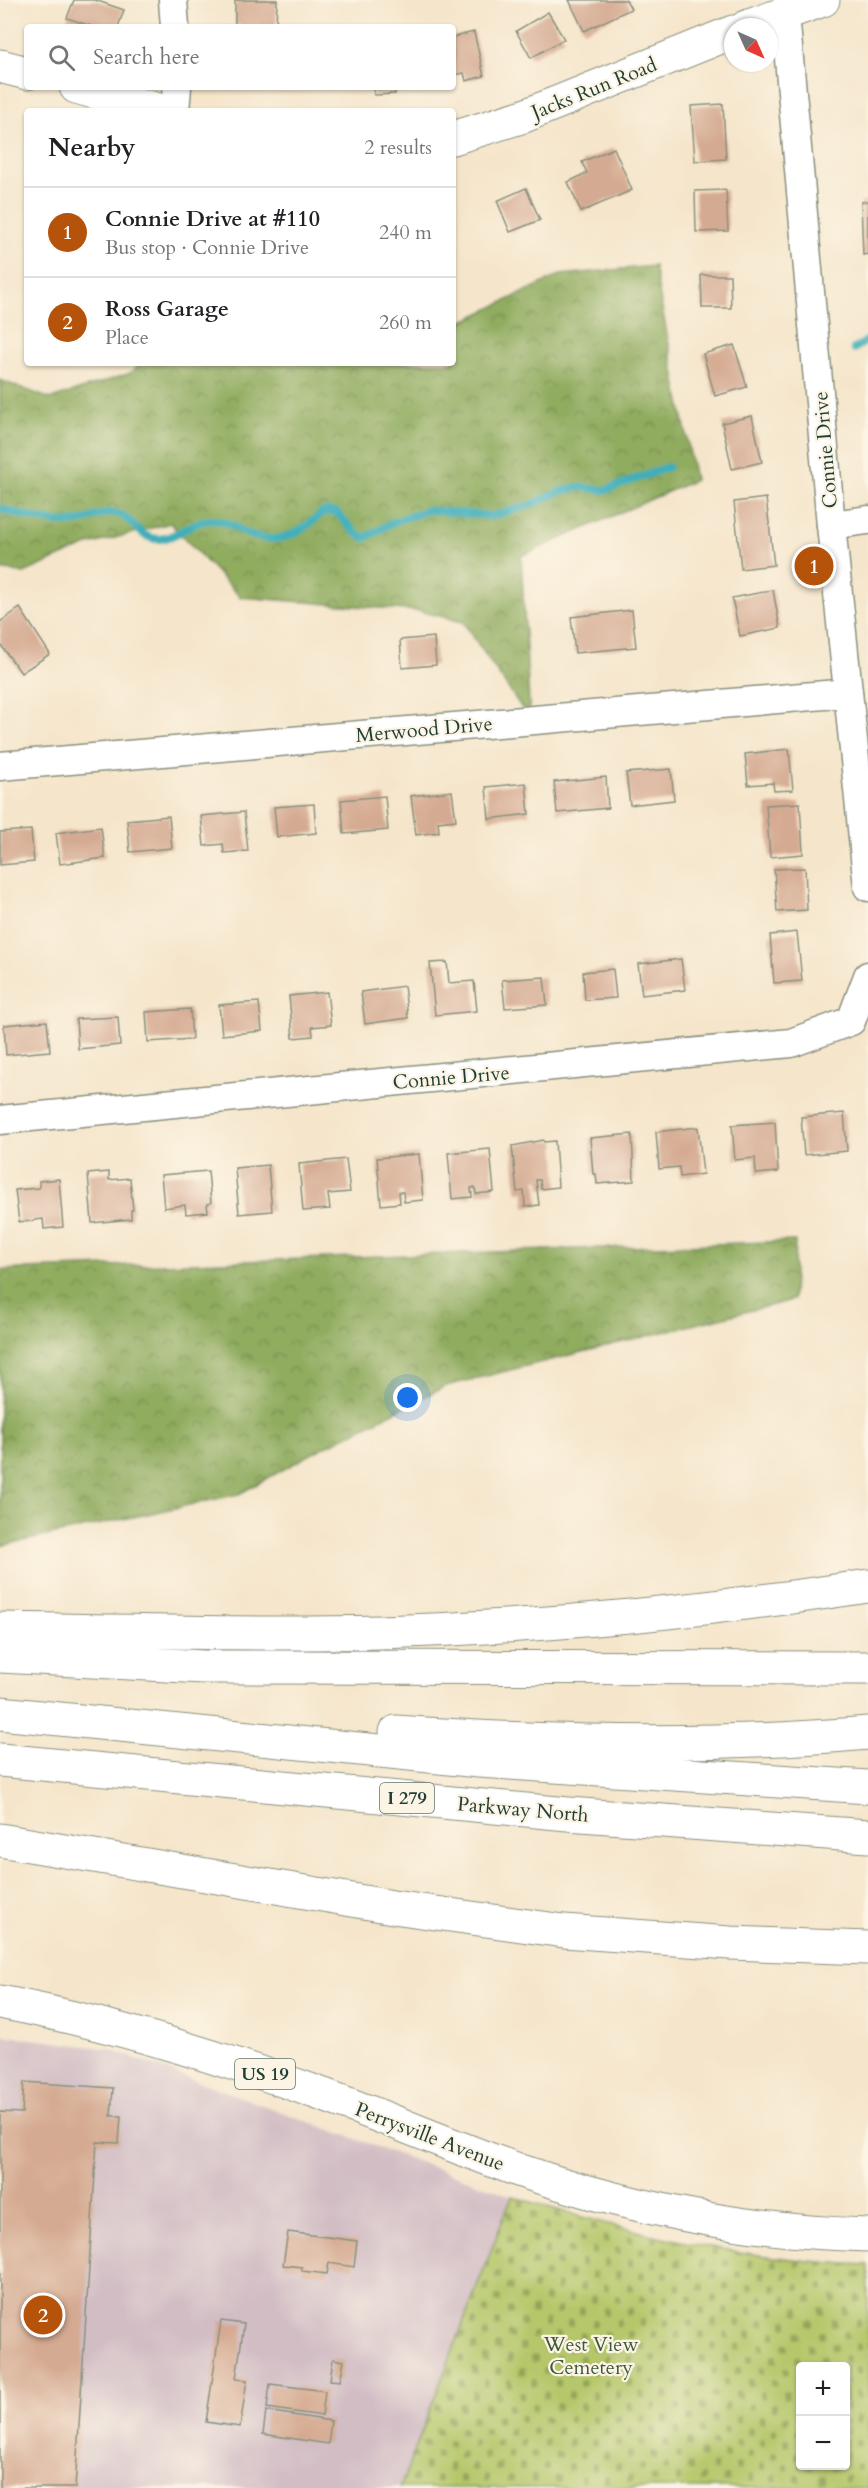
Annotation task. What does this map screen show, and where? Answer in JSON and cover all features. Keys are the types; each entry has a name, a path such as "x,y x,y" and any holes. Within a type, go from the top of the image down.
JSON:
{"main road":[{"path":"773,18 823,0"},
{"name":"Jacks Run Road","path":"456,137 524,116 724,36"},
{"path":"0,66 24,72"},
{"path":"87,90 151,108"},
{"path":"0,1629 261,1633 487,1627 707,1608 868,1586"},
{"path":"0,1656 204,1667 868,1668"},
{"path":"0,1699 417,1733 563,1740 741,1742 868,1733"},
{"path":"0,1713 479,1761 868,1787"},
{"name":"Parkway North","path":"0,1760 568,1814 868,1836"},
{"path":"724,1776 868,1776"},
{"path":"0,1840 393,1907 541,1929 649,1939 868,1948"},
{"name":"Perrysville Avenue","path":"0,2002 106,2025 244,2067 522,2171 655,2210 792,2230 868,2235"}],"street":[{"path":"173,0 175,24"},
{"name":"Connie Drive","path":"785,14 831,525 868,887"},
{"path":"175,108 177,90"},
{"path":"831,525 868,520"},
{"name":"Merwood Drive","path":"0,766 848,693"},
{"name":"Connie Drive","path":"0,1119 791,1043 851,1021 868,976"}],"shaded area":[{"path":"0,2035 109,2049 512,2196 400,2488 0,2488"}],"green space":[{"path":"654,266 695,480 521,556 530,720 463,622 419,611 240,597 170,523 85,546 24,573 0,569 0,380 51,399 128,374 139,366 456,366 456,325 560,275"},
{"path":"795,1241 793,1300 446,1386 322,1448 239,1494 0,1546 0,1270"},
{"name":"West View Cemetery","path":"512,2196 644,2233 732,2251 868,2265 868,2488 400,2488"}],"building":[{"path":"74,0 95,0 124,10 119,24 85,24 67,18"},
{"path":"235,0 277,0 276,24 235,24"},
{"path":"569,0 626,0 631,9 584,31"},
{"path":"548,12 564,39 531,58 516,31"},
{"path":"474,32 484,76 466,81 464,73 456,74 456,36"},
{"path":"374,90 395,90 395,94 374,95"},
{"path":"723,104 726,159 695,161 691,106"},
{"path":"614,148 632,190 581,212 568,182 587,173 582,162"},
{"path":"526,188 540,220 510,232 497,201"},
{"path":"726,190 728,231 696,232 695,191"},
{"path":"868,201 868,254 863,255 861,202"},
{"path":"701,275 730,275 731,308 702,308"},
{"path":"734,345 747,387 715,396 703,354"},
{"path":"752,416 762,462 732,469 722,423"},
{"path":"766,498 774,565 741,569 734,502"},
{"path":"773,590 780,628 740,636 732,598"},
{"path":"20,608 50,654 21,673 0,644 0,622"},
{"path":"632,610 636,647 575,653 571,617"},
{"path":"434,637 436,665 402,668 400,640"},
{"path":"789,749 793,790 774,791 773,783 748,785 745,754"},
{"path":"671,769 674,800 630,805 626,773"},
{"path":"606,777 608,808 557,813 554,782"},
{"path":"526,783 529,814 489,819 486,787"},
{"path":"452,791 456,820 438,822 439,832 416,835 411,796"},
{"path":"385,796 388,830 344,834 341,800"},
{"path":"800,803 803,854 770,857 766,805"},
{"path":"314,804 316,833 277,837 274,807"},
{"path":"244,812 248,851 224,853 223,844 204,846 201,816"},
{"path":"169,816 172,848 130,852 127,820"},
{"path":"101,827 105,858 60,864 56,833"},
{"path":"31,830 34,862 0,865 0,832"},
{"path":"805,868 807,910 777,912 774,869"},
{"path":"797,932 802,981 774,983 770,935"},
{"path":"681,959 685,990 642,995 638,964"},
{"path":"447,962 449,983 474,981 477,1011 435,1015 430,963"},
{"path":"613,969 616,998 585,1000 583,972"},
{"path":"544,977 547,1005 505,1008 502,980"},
{"path":"404,986 408,1018 365,1024 361,992"},
{"path":"327,992 331,1025 312,1027 313,1036 293,1038 289,996"},
{"path":"259,1002 262,1031 222,1035 219,1005"},
{"path":"190,1009 192,1039 148,1042 146,1012"},
{"path":"118,1017 120,1045 78,1049 76,1019"},
{"path":"47,1021 50,1051 6,1055 4,1025"},
{"path":"844,1113 847,1151 804,1155 801,1117"},
{"path":"775,1122 778,1172 756,1174 755,1158 735,1160 732,1125"},
{"path":"698,1127 703,1174 680,1177 679,1167 659,1169 656,1132"},
{"path":"632,1134 634,1181 597,1184 596,1174 593,1174 590,1138"},
{"path":"543,1140 544,1142 555,1141 558,1187 541,1189 540,1180 536,1180 539,1205 525,1207 524,1191 517,1192 512,1146"},
{"path":"490,1149 494,1192 476,1194 475,1187 471,1188 472,1197 452,1199 448,1153"},
{"path":"419,1154 423,1200 404,1202 403,1192 399,1192 400,1203 381,1205 377,1158"},
{"path":"346,1159 350,1192 328,1194 330,1209 303,1211 299,1164"},
{"path":"268,1165 272,1211 239,1214 235,1168"},
{"path":"208,1171 211,1203 207,1204 208,1212 186,1214 185,1205 164,1208 161,1175"},
{"path":"109,1172 109,1180 130,1178 133,1210 131,1210 131,1219 92,1223 88,1174"},
{"path":"59,1179 63,1227 44,1229 43,1219 19,1222 15,1190 39,1188 39,1181"},
{"path":"24,2082 113,2088 111,2116 121,2116 119,2143 97,2142 75,2488 0,2488 0,2112 22,2113"},
{"path":"288,2232 357,2241 354,2267 329,2263 327,2274 302,2271 302,2267 283,2265"},
{"path":"221,2321 244,2324 236,2379 247,2380 240,2427 206,2422"},
{"path":"333,2359 344,2361 340,2381 330,2380"},
{"path":"270,2384 325,2391 322,2416 267,2408"},
{"path":"266,2411 331,2421 328,2444 263,2434"}],"waterway":[{"path":"854,349 868,340"},
{"path":"0,509 38,519 67,523 104,514 119,514 145,535 159,539 211,520 228,523 253,536 274,539 300,530 323,512 336,512 356,533 365,538 393,522 428,510 492,516 531,505 561,491 578,487 606,490 668,467"}],"place":[{"name":"Connie Drive at #110","path":"814,566"},
{"name":"Ross Garage","path":"43,2315"}]}
